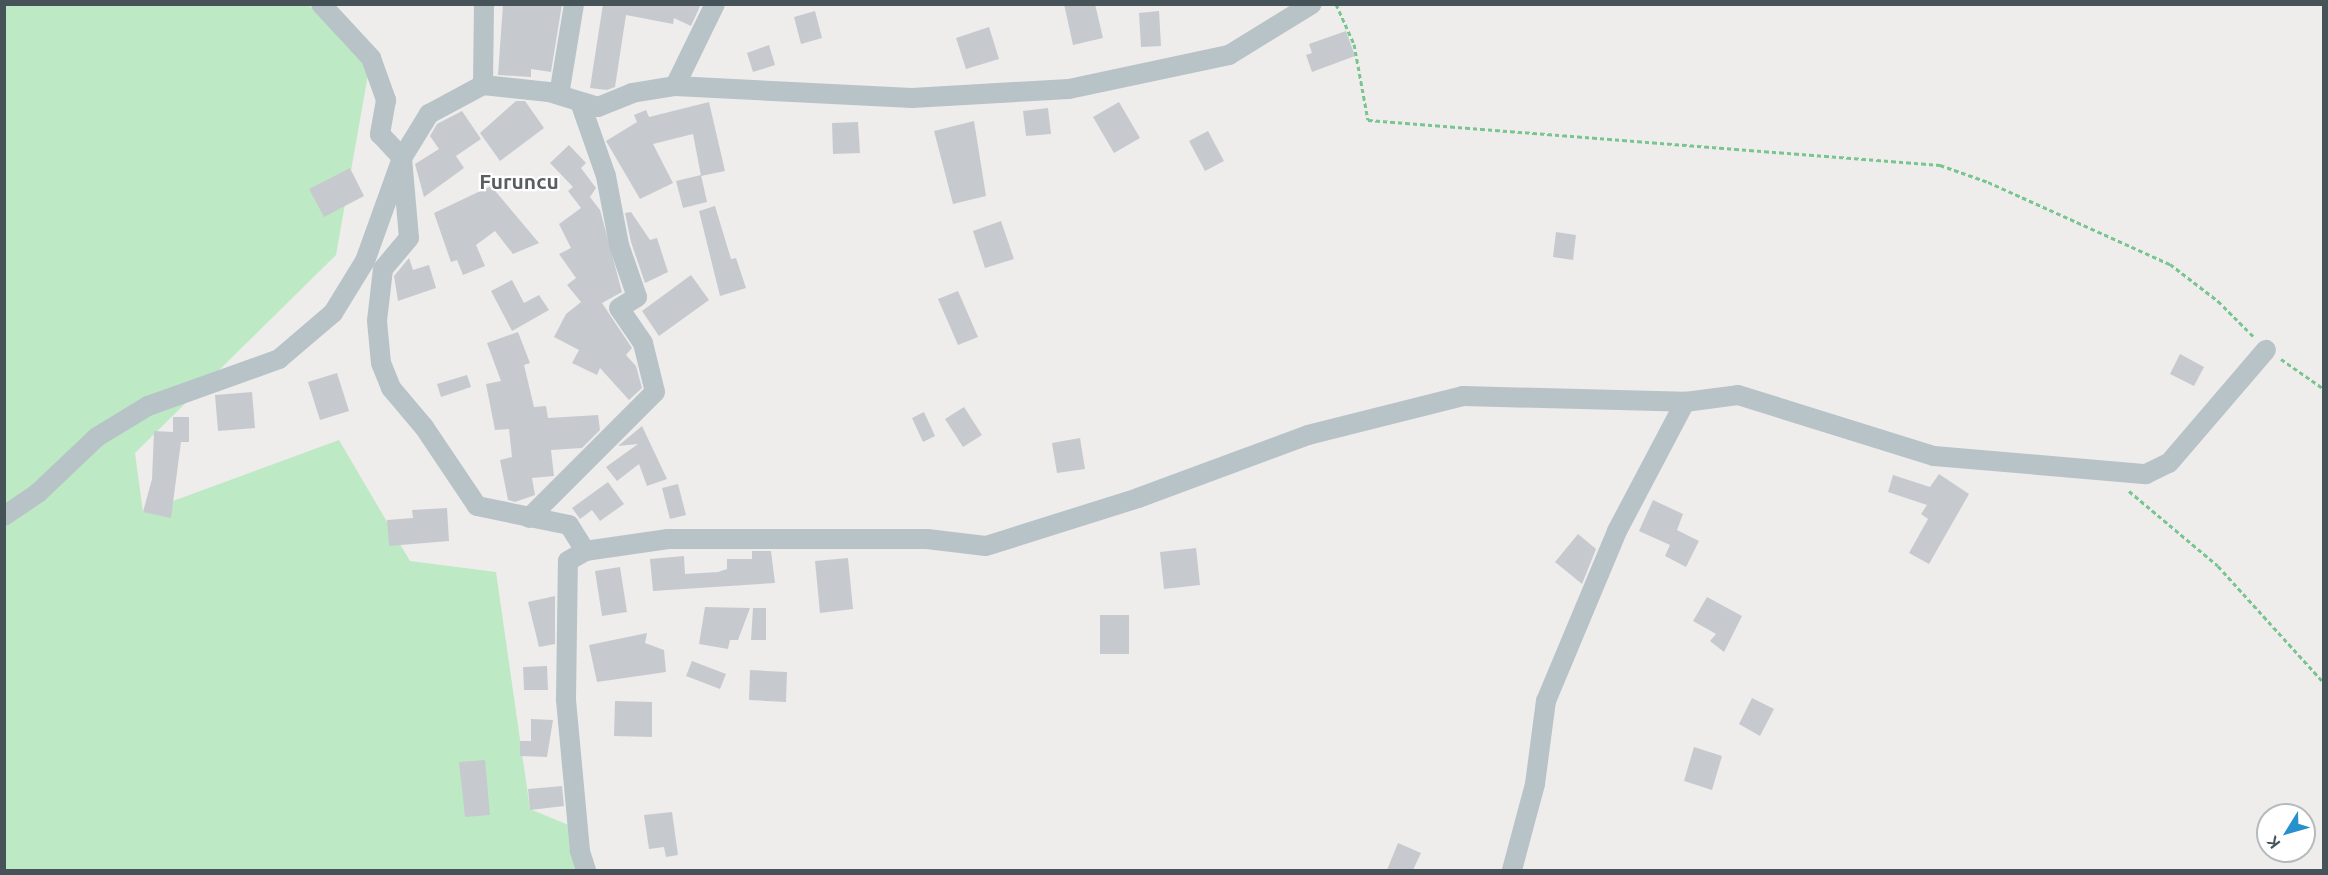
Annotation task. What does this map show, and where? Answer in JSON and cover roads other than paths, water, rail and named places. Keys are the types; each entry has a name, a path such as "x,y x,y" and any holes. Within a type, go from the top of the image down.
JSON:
{"street":[{"path":"321,4 371,58 386,100 380,134 402,158 409,238 383,269 377,321 381,363 391,388 424,427 477,506 569,525 585,551"},
{"path":"483,85 484,4"},
{"path":"559,95 574,4"},
{"path":"675,86 715,4"},
{"path":"4,516 38,493 97,437 148,406 279,359 333,313 365,261 402,158 429,114 483,85 559,95 598,107 632,93 675,86 912,98 1069,88 1228,55 1312,4"},
{"path":"529,518 655,392 643,343 619,308 637,297 619,245 606,176 580,102"},
{"path":"586,870 580,851 566,699 568,561 585,551 668,539 927,538 986,546 1138,498 1308,435 1463,396 1685,402 1738,395 1934,456 2146,474 2169,463 2266,350"},
{"path":"1512,870 1535,784 1546,701 1617,531 1685,402"}],"district":[{"name":"Furuncu","path":"519,181"}]}
